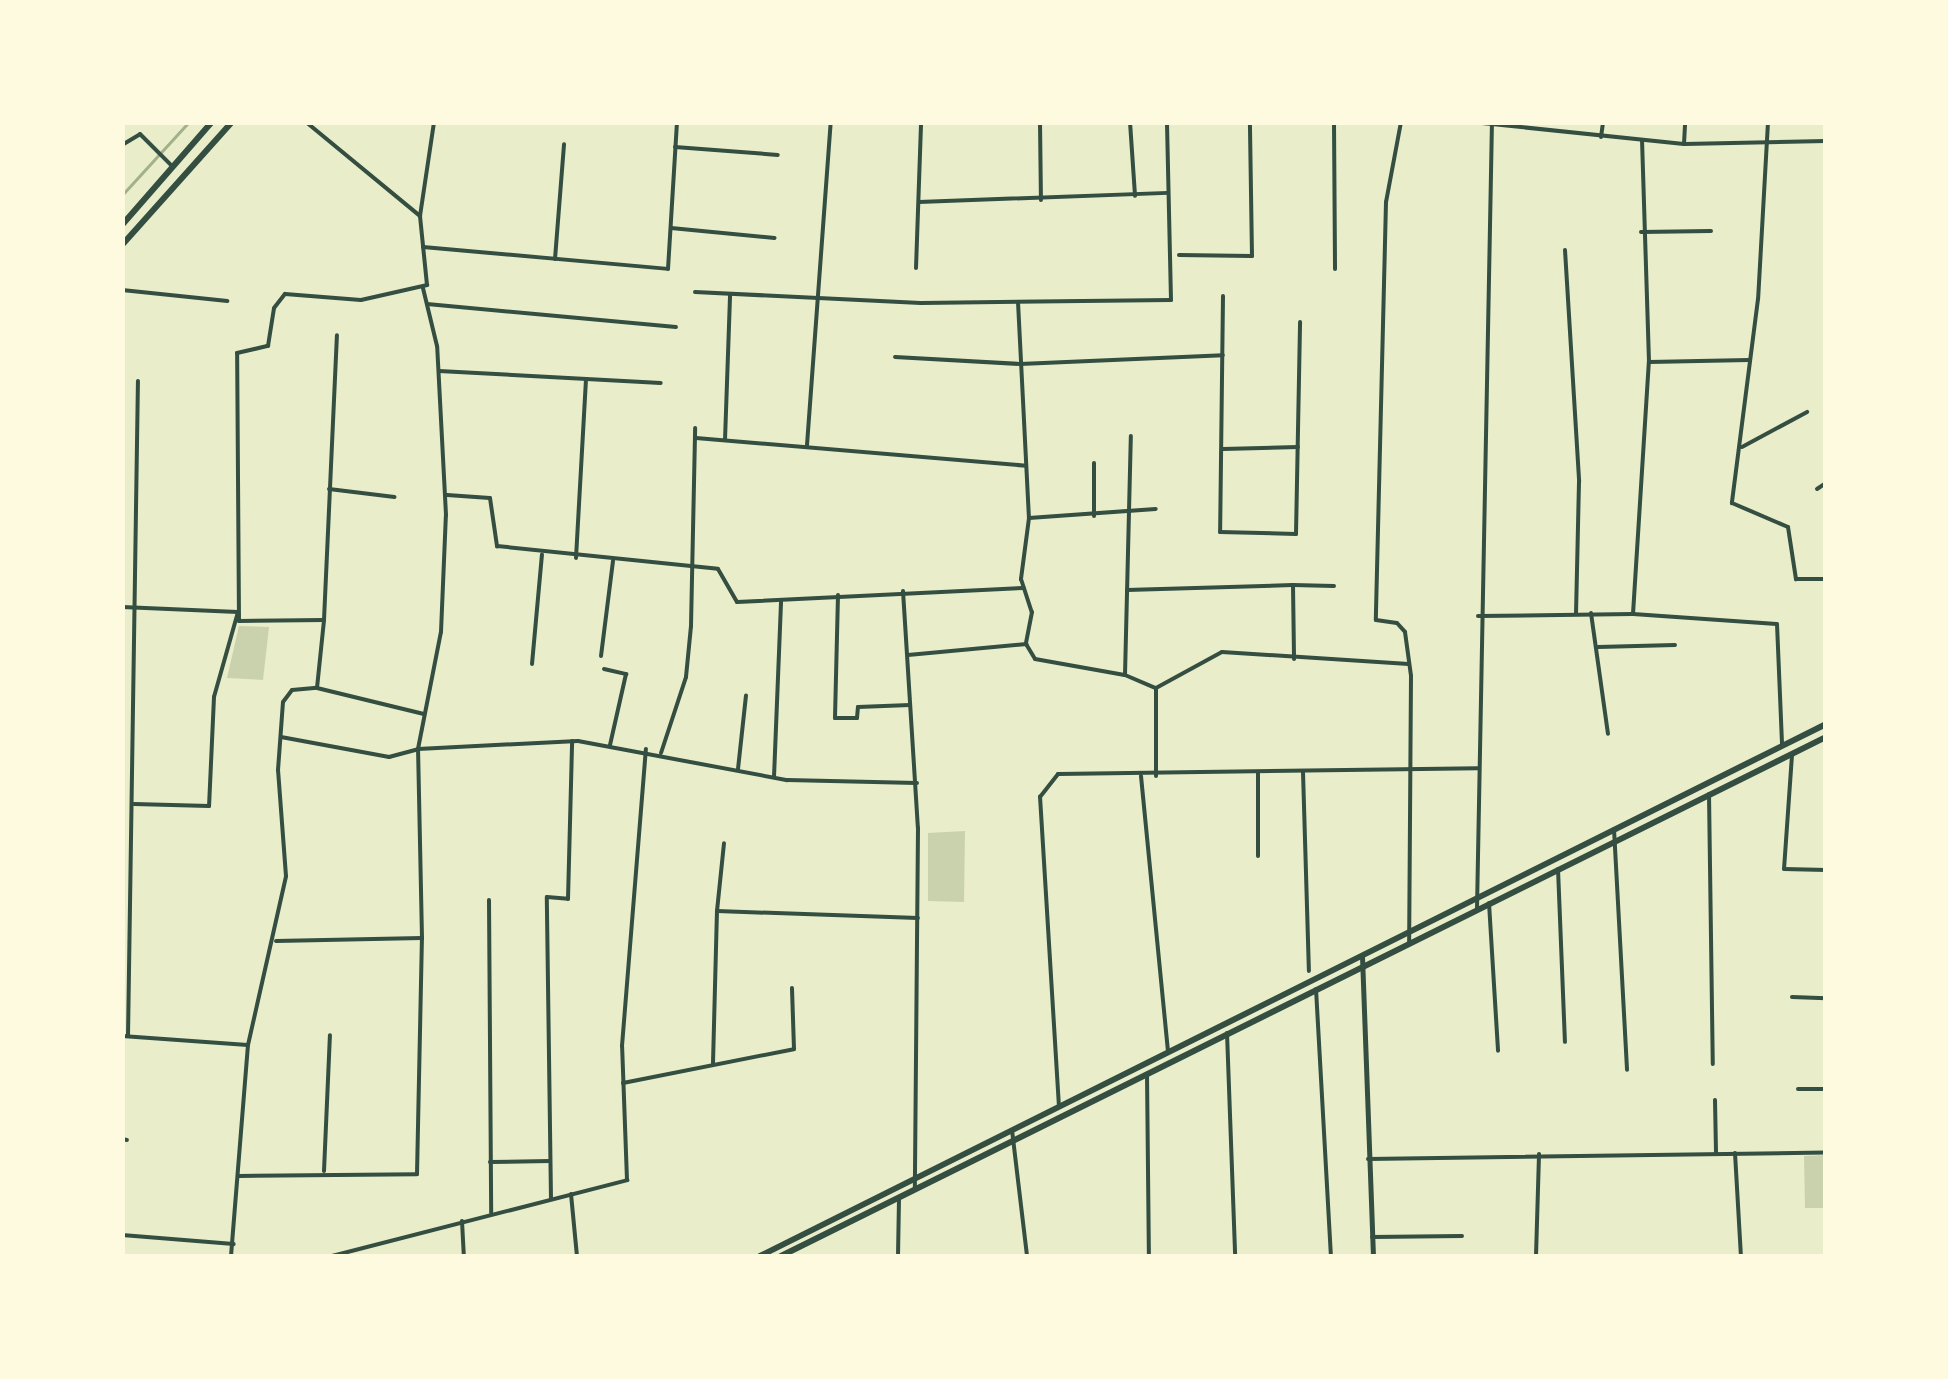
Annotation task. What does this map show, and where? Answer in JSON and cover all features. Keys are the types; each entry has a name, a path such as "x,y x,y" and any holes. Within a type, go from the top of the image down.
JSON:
{"main road":[{"path":"122,225 212,122"},
{"path":"122,245 232,122"},
{"path":"760,1256 1147,1074 1316,989 1476,900 1826,724"},
{"path":"1409,937 1476,909 1826,737"},
{"path":"1704,784 1708,794"},
{"path":"781,1256 915,1190 1059,1107 1361,964"}],"street":[{"path":"306,122 420,216"},
{"path":"238,1176 324,1170 417,1174 422,938 418,749 441,632 445,495 438,371 423,288 420,216 434,122"},
{"path":"423,247 668,269 676,122"},
{"path":"807,445 823,298 830,122"},
{"path":"916,268 921,122"},
{"path":"1040,122 1041,200"},
{"path":"1130,122 1135,196"},
{"path":"696,292 1018,302 1170,300 1167,122"},
{"path":"1179,255 1252,256 1250,122"},
{"path":"1334,122 1335,269"},
{"path":"1402,122 1386,202 1376,620 1397,622 1405,632 1409,664 1413,772 1409,937"},
{"path":"1472,122 1684,144 1826,141"},
{"path":"1601,137 1603,122"},
{"path":"1684,144 1685,122"},
{"path":"1768,122 1742,448 1732,503 1788,527 1796,579 1826,579"},
{"path":"1476,909 1478,616 1492,124"},
{"path":"122,145 140,134 172,166"},
{"path":"1633,614 1649,362 1641,232 1642,140"},
{"path":"555,258 564,144"},
{"path":"675,147 778,155"},
{"path":"918,202 1168,193"},
{"path":"670,228 776,238"},
{"path":"1641,232 1711,231"},
{"path":"1565,250 1579,482 1576,612"},
{"path":"324,620 239,621 236,354 268,346 274,308 286,294 361,300 423,288"},
{"path":"122,290 226,300"},
{"path":"725,440 730,294"},
{"path":"1224,296 1220,532 1296,534 1300,322"},
{"path":"1018,302 1029,518 1024,588 1032,612 1026,644 1035,660 1125,675 1156,688"},
{"path":"427,304 676,326"},
{"path":"317,688 324,620 336,335"},
{"path":"895,356 1020,364 1223,355"},
{"path":"1649,362 1750,360"},
{"path":"438,371 661,383"},
{"path":"576,558 586,380"},
{"path":"138,381 138,608 126,1036 248,1045"},
{"path":"1742,448 1807,412"},
{"path":"661,753 686,677 695,428"},
{"path":"1125,675 1131,436"},
{"path":"696,438 1026,466"},
{"path":"1221,450 1298,447"},
{"path":"1094,463 1094,516"},
{"path":"1817,489 1826,483"},
{"path":"328,489 395,496"},
{"path":"445,495 490,498 497,546 576,558 718,569 736,602 838,594 1024,588"},
{"path":"1029,518 1129,516 1156,510"},
{"path":"532,664 542,553"},
{"path":"601,656 613,561"},
{"path":"1293,585 1294,659"},
{"path":"1127,590 1334,586"},
{"path":"903,591 917,783 915,1190"},
{"path":"838,594 834,718 857,718 858,707 911,705"},
{"path":"774,777 781,600"},
{"path":"122,607 238,612"},
{"path":"134,804 209,806 214,697 238,612"},
{"path":"1478,616 1576,612 1777,624 1782,746"},
{"path":"1591,613 1608,734"},
{"path":"908,655 1026,644"},
{"path":"1598,648 1676,645"},
{"path":"1156,688 1222,652 1409,664"},
{"path":"604,669 626,674 610,745"},
{"path":"231,1256 248,1045 276,941 288,842 280,737 283,702 292,690 317,688 425,714"},
{"path":"1156,688 1156,776"},
{"path":"738,769 746,695"},
{"path":"280,737 350,754 389,757 418,749 572,742 646,749 774,777 917,783"},
{"path":"551,1199 547,898 568,899 572,742"},
{"path":"332,1256 624,1182 630,1173 624,1083 628,920 646,749"},
{"path":"1792,755 1784,868 1826,870"},
{"path":"1059,1107 1040,797 1058,774 1156,776 1478,768"},
{"path":"1258,772 1258,856"},
{"path":"1303,772 1309,971"},
{"path":"1141,776 1168,1053"},
{"path":"1708,794 1713,1064"},
{"path":"1614,829 1628,1070"},
{"path":"713,1063 717,911 724,843"},
{"path":"1558,869 1565,1042"},
{"path":"490,900 491,1213"},
{"path":"1489,902 1498,1051"},
{"path":"717,911 918,918"},
{"path":"276,941 422,938"},
{"path":"1361,964 1373,1256"},
{"path":"624,1083 794,1049 792,988"},
{"path":"1316,989 1331,1256"},
{"path":"1792,997 1826,998"},
{"path":"1227,1034 1235,1256"},
{"path":"324,1170 330,1035"},
{"path":"1147,1074 1149,1256"},
{"path":"1798,1089 1826,1089"},
{"path":"1715,1100 1716,1152"},
{"path":"1014,1135 1027,1256"},
{"path":"1735,1153 1741,1256"},
{"path":"1368,1159 1826,1153"},
{"path":"1536,1256 1539,1154"},
{"path":"490,1162 550,1160"},
{"path":"571,1194 578,1256"},
{"path":"898,1256 899,1198"},
{"path":"462,1220 464,1256"},
{"path":"122,1235 234,1244"},
{"path":"1372,1237 1462,1236"}],"green space":[{"path":"239,626 269,627 263,680 227,678"},
{"path":"965,831 964,902 928,901 928,833"},
{"path":"1823,1155 1824,1208 1805,1208 1804,1156"}],"waterway":[{"path":"122,195 189,122"}]}
